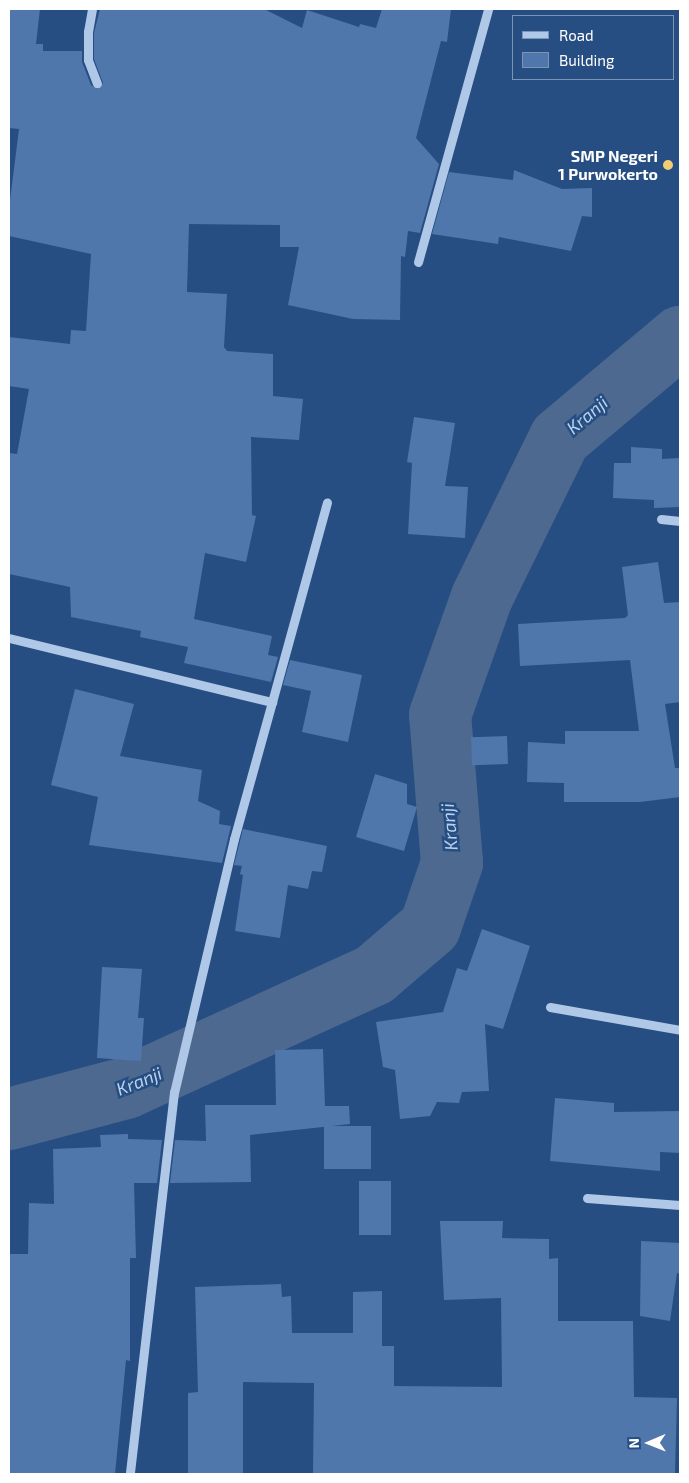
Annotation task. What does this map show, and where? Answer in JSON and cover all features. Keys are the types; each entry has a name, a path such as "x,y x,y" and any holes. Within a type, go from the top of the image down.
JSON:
{"street":[{"path":"92,9 88,32 88,60 97,83"},
{"path":"418,262 488,9"},
{"path":"130,1474 174,1092 190,1017 234,839 327,502"},
{"path":"661,518 680,521"},
{"path":"9,638 272,702"},
{"path":"550,1007 680,1030"},
{"path":"587,1198 680,1205"}],"building":[{"path":"9,9 40,9 36,44 43,44 43,51 82,51 82,62 91,85 97,89 103,83 94,59 94,33 100,9 264,9 302,28 307,10 359,27 360,24 376,28 382,9 451,9 447,42 441,41 416,138 439,164 420,233 408,231 405,257 401,256 400,320 353,319 288,305 299,247 280,247 280,225 189,224 187,292 227,294 224,347 227,351 273,354 273,396 303,399 299,440 251,437 252,515 256,516 246,562 205,553 194,619 272,636 268,655 278,657 271,682 184,663 188,647 140,637 141,631 71,617 70,587 9,574 9,453 17,454 29,389 9,386 9,337 70,344 71,330 86,331 91,254 9,236 9,208 19,129 9,128"},
{"path":"514,170 562,189 592,188 592,217 582,216 571,251 499,237 498,244 432,234 449,172 513,180"},
{"path":"414,417 455,423 445,486 468,487 465,538 408,534 412,463 407,462"},
{"path":"631,447 662,449 662,459 680,458 680,507 654,508 654,500 613,498 614,463 631,463"},
{"path":"658,562 664,603 680,602 680,702 665,704 675,768 680,768 680,797 640,802 564,802 564,783 527,782 528,742 565,744 565,731 639,731 630,660 520,666 518,624 625,618 628,615 622,567"},
{"path":"290,660 362,675 348,742 302,732 311,691 283,685"},
{"path":"75,689 134,704 120,756 202,770 198,801 220,811 219,824 231,826 222,863 89,845 98,797 51,785"},
{"path":"507,736 508,764 472,765 471,737"},
{"path":"375,774 407,784 407,804 417,807 404,851 356,837"},
{"path":"243,829 327,846 322,872 312,871 308,889 288,885 280,938 235,931 243,875 240,874 242,866 234,865"},
{"path":"482,929 530,946 503,1029 485,1024 489,1091 462,1092 459,1103 437,1102 430,1116 400,1119 395,1070 383,1067 376,1022 443,1012 457,968 467,971"},
{"path":"102,967 142,969 138,1018 144,1018 141,1061 97,1058"},
{"path":"323,1049 325,1106 349,1106 350,1124 250,1135 251,1182 170,1183 175,1140 206,1141 205,1105 276,1105 275,1050"},
{"path":"555,1098 614,1103 614,1112 680,1111 680,1153 660,1152 660,1171 550,1161"},
{"path":"324,1126 371,1126 371,1169 324,1169"},
{"path":"128,1134 128,1139 162,1140 157,1183 134,1183 136,1258 130,1258 130,1361 126,1360 115,1474 9,1474 9,1254 28,1254 29,1203 54,1204 53,1149 101,1147 100,1135"},
{"path":"359,1181 391,1181 391,1235 359,1235"},
{"path":"440,1221 503,1221 502,1238 549,1239 549,1259 558,1258 558,1321 633,1321 634,1397 677,1398 675,1474 313,1474 314,1383 243,1382 243,1474 188,1474 188,1393 198,1392 195,1287 281,1284 282,1297 291,1296 292,1333 353,1333 353,1292 382,1291 382,1346 394,1346 394,1386 502,1387 501,1298 444,1300"},
{"path":"641,1241 680,1243 680,1274 677,1273 670,1321 640,1316"}],"waterway":[{"name":"Kranji","path":"9,1119 126,1088 374,975 430,927 452,863 440,715 482,597 560,438 680,337"}],"place":[{"name":"SMP Negeri 1 Purwokerto","path":"668,165"}]}
